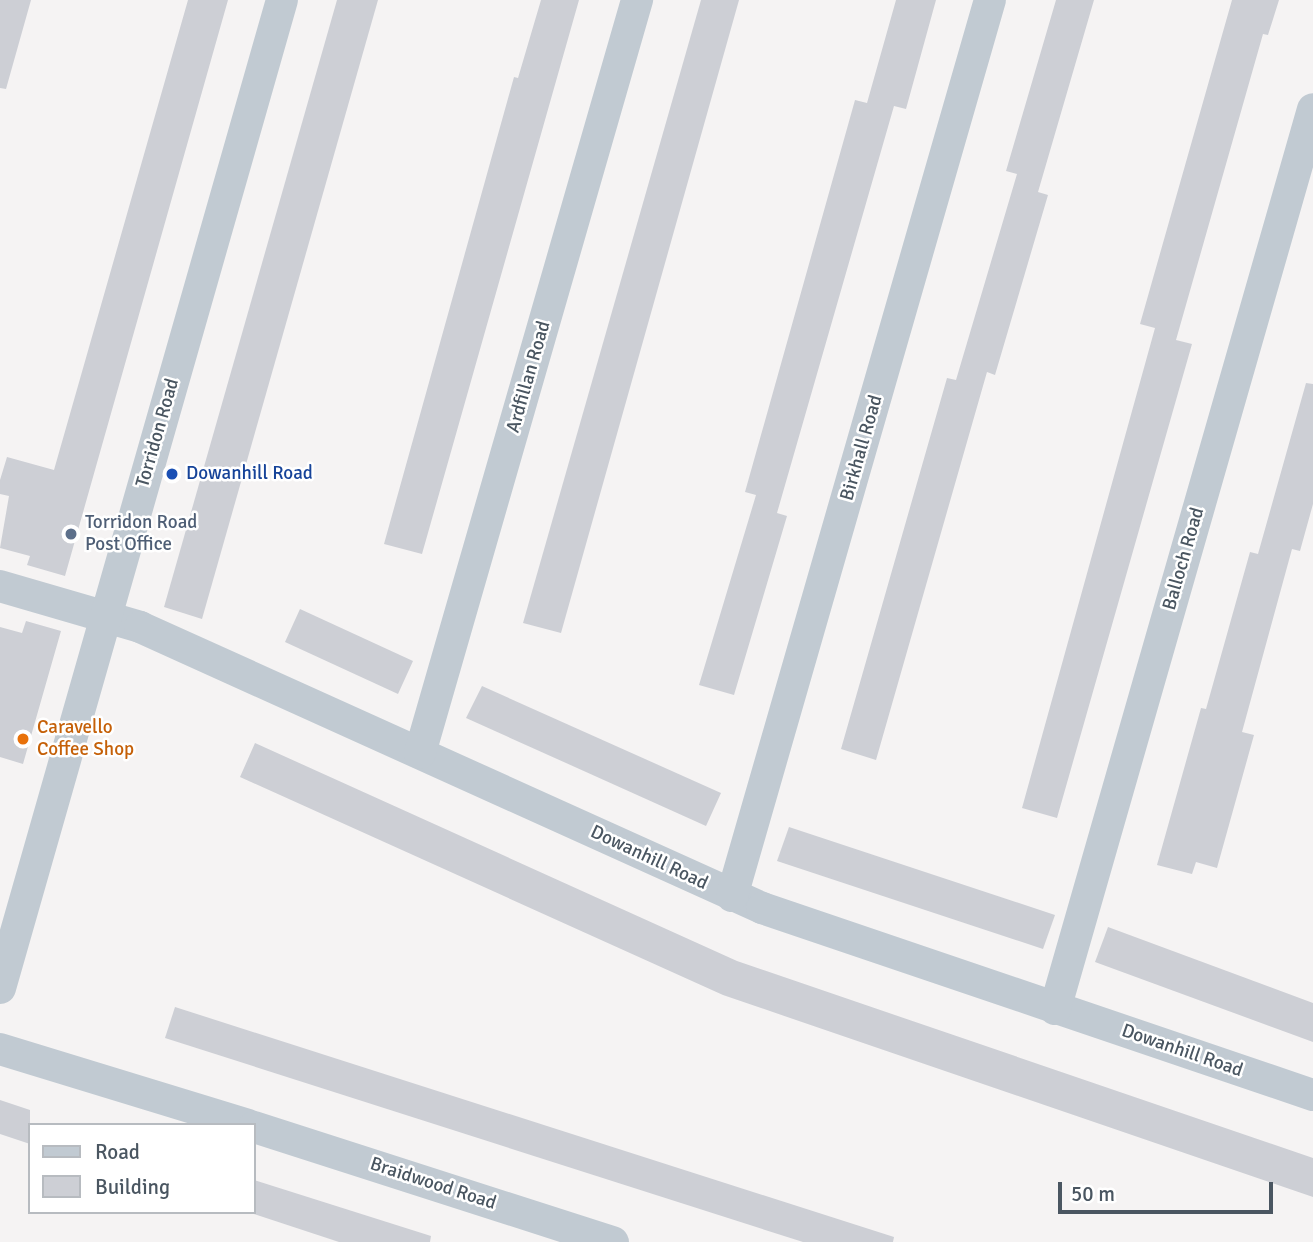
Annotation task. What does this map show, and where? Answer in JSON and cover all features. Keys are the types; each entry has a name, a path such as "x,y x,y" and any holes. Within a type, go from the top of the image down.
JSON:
{"street":[{"name":"Torridon Road","path":"0,988 282,0"},
{"name":"Ardfillan Road","path":"420,753 637,0"},
{"name":"Birkhall Road","path":"732,895 990,0"},
{"name":"Balloch Road","path":"1055,1009 1313,109"},
{"name":"Dowanhill Road","path":"0,586 106,616 420,753 732,895 1055,1009 1313,1095"},
{"path":"0,1049 241,1123"},
{"name":"Braidwood Road","path":"256,1128 612,1242"}],"building":[{"path":"0,0 31,0 6,89 0,88"},
{"path":"188,0 228,0 65,576 27,565 30,556 0,548 9,496 0,494 0,480 7,457 54,470"},
{"path":"337,0 378,0 202,619 164,607"},
{"path":"541,0 579,0 422,554 384,544 514,77 518,78"},
{"path":"701,0 739,0 561,633 523,623"},
{"path":"896,0 936,0 906,109 894,106 777,513 787,516 734,695 699,685 756,495 745,492 855,100 867,103"},
{"path":"1056,0 1094,0 1038,192 1048,195 995,375 987,372 876,760 841,749 947,378 956,380 1017,174 1006,171"},
{"path":"1232,0 1279,0 1268,35 1263,34 1176,340 1192,344 1057,818 1022,808 1155,328 1140,324"},
{"path":"1306,383 1313,384 1313,504 1300,551 1292,549 1242,732 1254,735 1217,868 1196,862 1192,874 1157,865 1201,708 1206,709 1250,552 1258,554"},
{"path":"300,609 413,661 398,694 285,642"},
{"path":"26,621 61,631 23,764 0,757 0,627 22,633"},
{"path":"482,686 721,793 706,826 466,718"},
{"path":"255,743 737,961 1313,1158 1313,1197 723,995 240,777"},
{"path":"789,827 1055,915 1043,949 777,861"},
{"path":"1108,927 1313,1003 1313,1042 1095,962"},
{"path":"175,1007 894,1237 893,1242 803,1242 165,1038"},
{"path":"0,1100 30,1110 28,1143 0,1134"},
{"path":"256,1181 431,1236 430,1242 339,1242 254,1214"}],"place":[{"name":"Dowanhill Road","path":"172,474"},
{"name":"Torridon Road Post Office","path":"71,534"},
{"name":"Caravello Coffee Shop","path":"23,739"}]}
